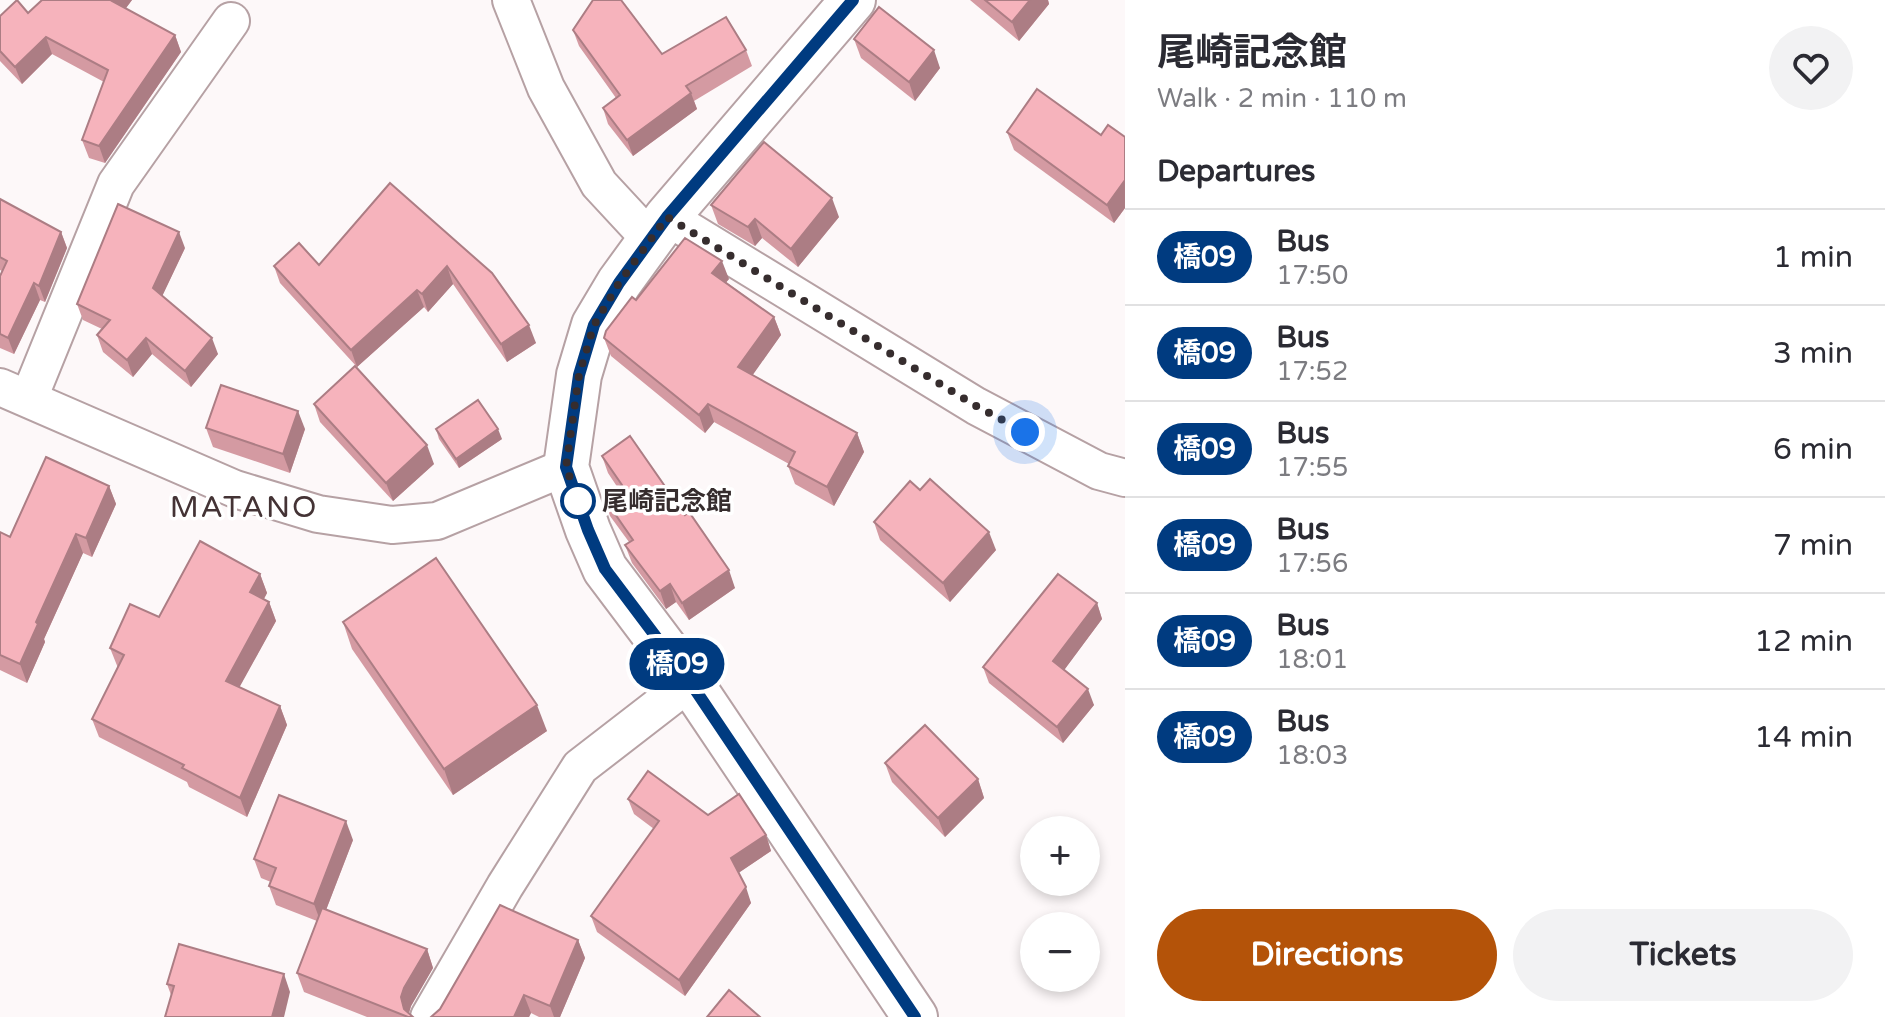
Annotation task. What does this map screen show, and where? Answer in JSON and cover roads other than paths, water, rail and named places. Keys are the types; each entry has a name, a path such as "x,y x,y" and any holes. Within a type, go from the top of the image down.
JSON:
{"street":[{"path":"511,0 546,88 599,184 659,228 976,406 1099,471 1125,478"},
{"path":"853,0 659,228 594,325 579,375 566,467 605,569 690,682 915,1017"},
{"path":"231,21 116,184 14,392 235,489 318,514 392,525 437,521 566,467"},
{"path":"429,1017 505,886 580,767 690,682"}],"place":[{"name":"尾崎記念館","path":"578,501"}],"district":[{"name":"MATANO","path":"244,507"}]}
